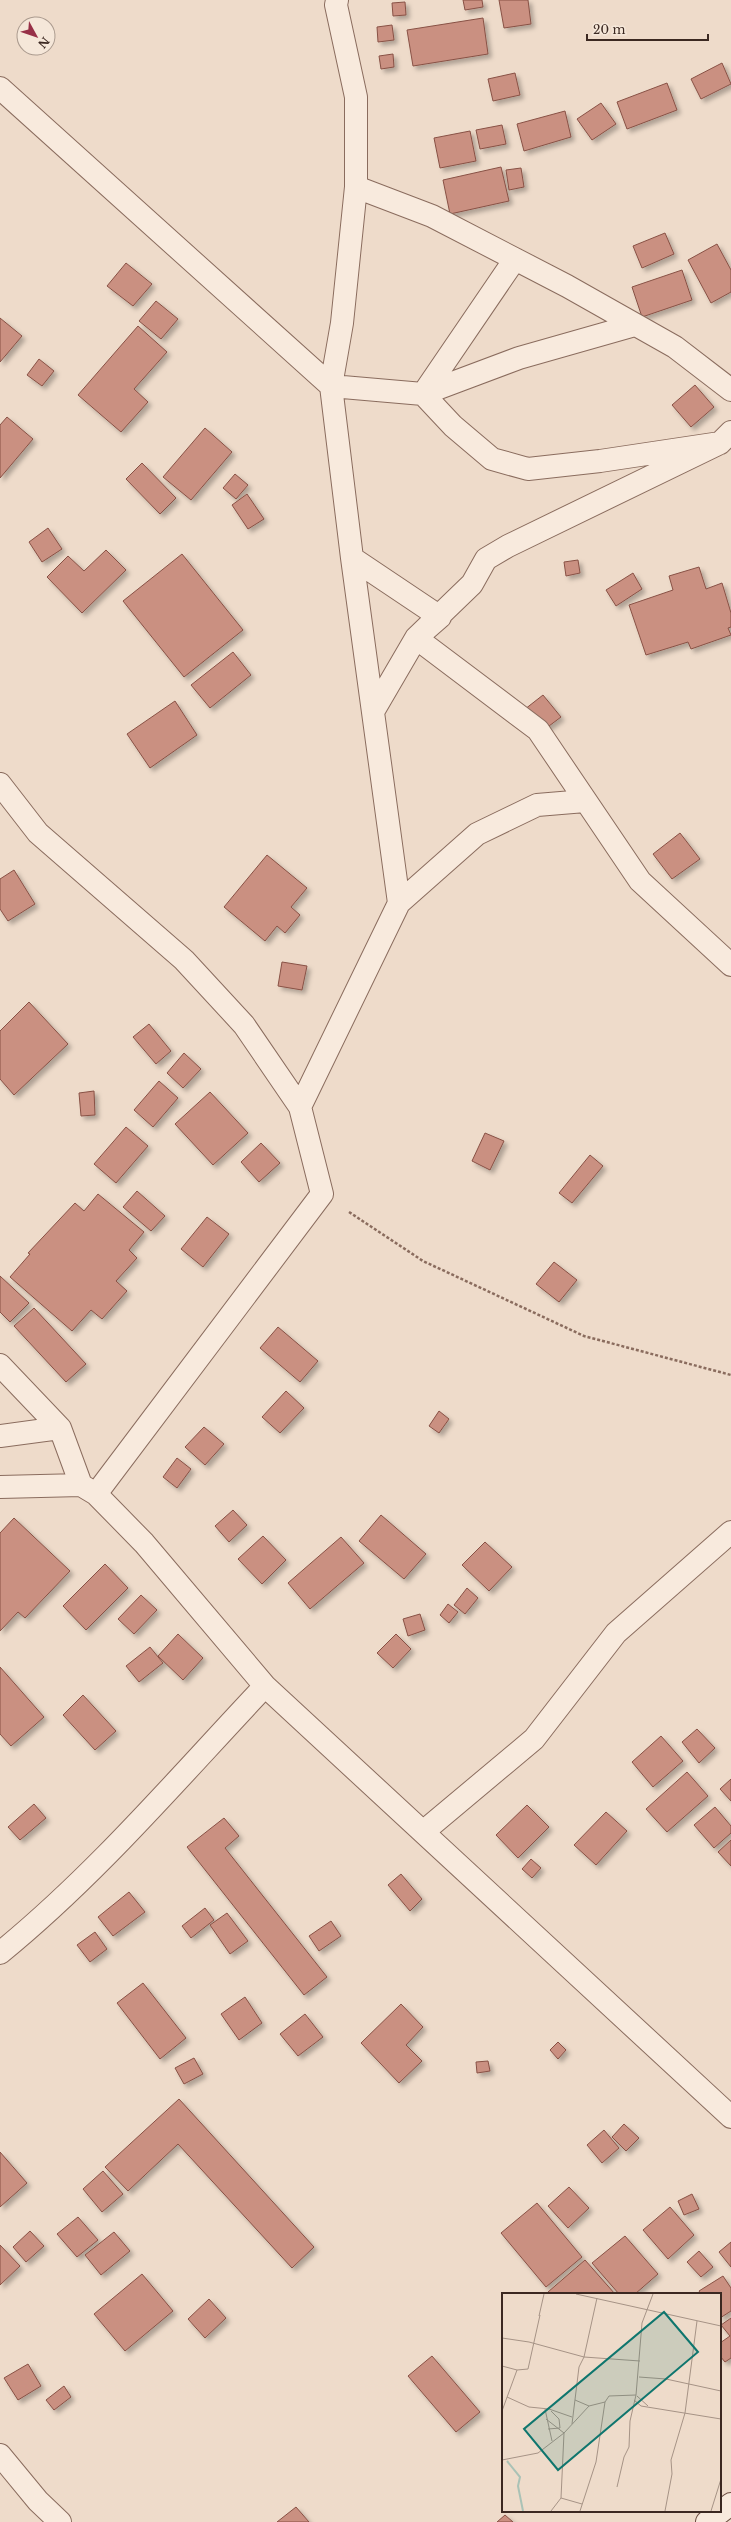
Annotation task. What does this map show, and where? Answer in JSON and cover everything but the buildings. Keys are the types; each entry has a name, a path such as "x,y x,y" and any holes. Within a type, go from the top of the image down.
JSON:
{"street":[{"path":"337,0 336,5 356,97 356,186 342,323 331,386 352,558 374,710 399,903"},
{"path":"0,88 331,386 423,394 519,358 635,325"},
{"path":"356,186 432,216 515,259 675,347 731,390"},
{"path":"423,394 515,259"},
{"path":"423,394 453,426 492,459 528,469 600,461 725,437"},
{"path":"374,710 416,638 472,584 486,559 508,546 725,437"},
{"path":"352,558 440,617 416,638"},
{"path":"416,638 538,730 640,881 731,964"},
{"path":"0,784 38,833 184,960 244,1025 300,1107 322,1194 88,1489"},
{"path":"300,1107 399,903 477,834 537,805 585,800"},
{"path":"0,1365 60,1428 88,1489 144,1543 265,1686 731,2117"},
{"path":"0,1436 60,1428"},
{"path":"0,1487 88,1489"},
{"path":"423,1832 534,1739 616,1633 731,1532"},
{"path":"0,1953 55,1907 103,1859 265,1686"},
{"path":"0,2455 38,2501 60,2522"},
{"path":"721,2512 731,2504"},
{"path":"707,2522 720,2512"}],"path":[{"path":"322,1194 423,1261 584,1336 731,1375"}]}
